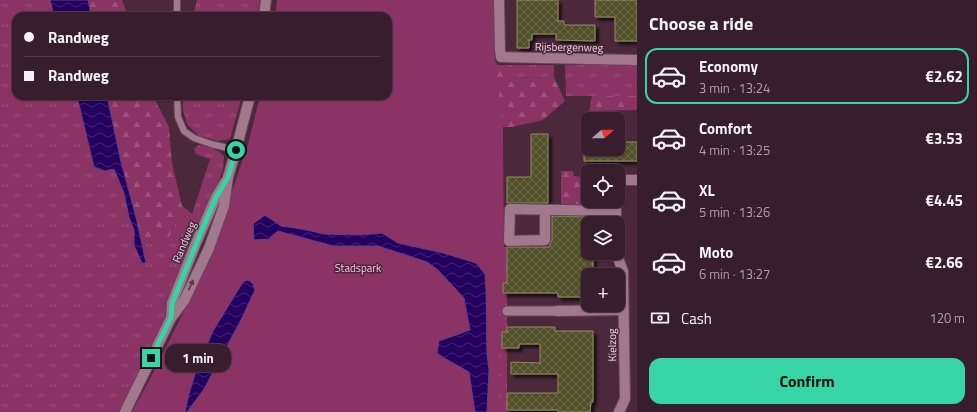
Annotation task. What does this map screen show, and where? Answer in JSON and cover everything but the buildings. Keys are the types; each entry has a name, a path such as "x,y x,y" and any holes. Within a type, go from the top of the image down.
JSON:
{"street":[{"path":"264,12 266,0"},
{"name":"Rijsbergenweg","path":"499,0 501,57 637,60"},
{"name":"Randweg","path":"125,412 171,318 184,302 209,248 224,206 228,177 249,100"},
{"name":"Randweg","path":"171,318 172,303 196,243 216,197 228,177"},
{"path":"625,180 637,180"},
{"path":"545,210 545,240 509,241 510,209 545,210 581,208"},
{"path":"507,311 581,311"},
{"name":"Kielzog","path":"619,412 626,399 623,312"}],"lane":[{"path":"177,0 177,12"},
{"path":"177,100 178,117 184,131 194,138 236,150"}],"green space":[{"path":"0,0 50,0 53,12 12,12 12,100 78,100 94,167 114,169 124,193 134,230 134,245 146,262 140,235 154,244 170,236 177,220 192,214 210,159 196,154 194,149 199,145 216,150 224,156 223,170 194,239 180,241 193,244 173,287 163,323 119,412 0,412"},
{"path":"88,0 122,0 126,12 90,12"},
{"path":"197,0 260,0 258,12 194,12"},
{"name":"Stadspark","path":"277,0 494,0 495,62 503,127 504,247 500,296 498,412 132,412 183,313 214,244 248,144 259,100 392,100 392,12 276,12"},
{"path":"493,59 498,65 509,65 509,78 554,77 565,101 543,120 512,127 462,127"},
{"path":"509,65 554,65 554,77 509,78"},
{"path":"565,65 637,65 637,96 566,96"},
{"path":"592,96 637,96 637,110 589,111"},
{"path":"108,100 155,100 169,127 172,163 182,206 192,214 177,220 170,236 154,244 140,235 125,179"},
{"path":"183,100 241,100 230,139 218,141 199,136 187,124 183,110"},
{"path":"561,171 573,171 574,176 581,177 581,205 561,204"},
{"path":"426,245 507,247 507,412 487,412"}],"water":[{"path":"50,0 88,0 90,12 53,12"},
{"path":"78,100 108,100 121,162 136,217 146,263 142,263 134,245 134,230 129,217 124,193 114,169 105,171 94,167"},
{"path":"265,215 281,226 324,234 360,235 382,233 398,243 443,253 476,263 485,274 487,354 489,370 487,412 475,412 469,372 437,354 439,341 470,330 464,298 438,270 427,262 378,246 333,246 278,231 269,239 254,240 253,224"},
{"path":"247,280 253,284 255,290 242,318 204,389 187,412 185,412 196,371 213,331 243,282"}],"route":[{"path":"151,358 171,318 172,303 216,197 228,177 236,150"}]}
